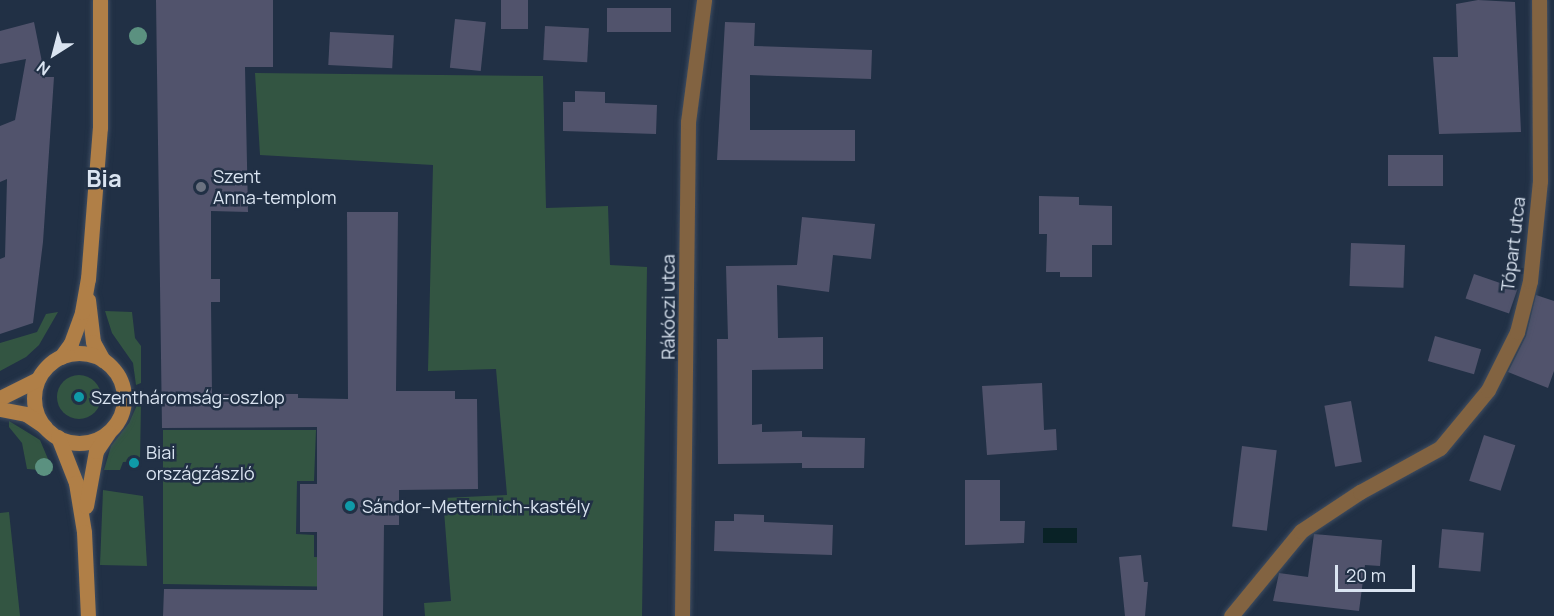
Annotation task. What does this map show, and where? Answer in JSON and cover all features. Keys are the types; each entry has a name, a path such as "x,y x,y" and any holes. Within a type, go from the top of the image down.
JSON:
{"main road":[{"path":"61,357 71,343 82,312 88,279 100,128 100,0"},
{"path":"88,279 93,342 103,360 117,373 123,387 122,411 96,451 87,484 84,532 88,616"},
{"path":"0,398 38,379 50,363 61,357 84,353 103,360"},
{"path":"38,379 35,407 44,426"},
{"path":"0,409 26,414 58,437 76,483 84,532"},
{"path":"58,437 88,441 110,430"}],"street":[{"name":"Rákóczi utca","path":"682,616 688,122 704,0"},
{"name":"Tópart utca","path":"1231,616 1301,531 1360,492 1440,448 1488,390 1517,332 1530,281 1540,181 1539,0"}],"green space":[{"path":"255,73 543,76 546,208 608,206 610,265 647,267 642,616 425,616 424,603 451,601 443,498 507,495 496,369 428,371 433,165 260,155"},
{"path":"105,311 132,312 135,338 141,346 141,383 136,385 133,363 112,333"},
{"path":"58,312 39,345 26,357 0,371 0,343 37,332 46,314"},
{"path":"79,375 95,381 101,397 95,413 79,419 63,413 57,397 63,381"},
{"path":"141,404 140,461 123,462 120,470 104,470 111,446 129,423 137,405"},
{"path":"9,421 40,440 53,471 27,469 22,443 9,427"},
{"path":"163,430 316,430 314,481 297,481 296,534 314,535 314,557 350,558 350,587 163,584"},
{"path":"103,490 143,496 147,566 100,565"},
{"path":"9,512 20,616 0,616 0,513"}],"shaded area":[{"path":"1043,528 1077,528 1077,543 1043,543"}],"building":[{"path":"156,0 273,0 273,67 245,67 248,212 211,211 211,279 220,279 220,302 211,302 212,394 298,394 298,398 348,399 347,212 398,212 396,391 455,391 455,399 477,399 478,489 399,490 399,525 384,525 383,616 163,616 164,589 317,590 317,532 300,532 300,484 317,484 317,427 162,428"},
{"path":"501,0 528,0 528,29 501,29"},
{"path":"1478,0 1515,2 1521,132 1439,134 1433,57 1458,57 1456,4"},
{"path":"607,8 671,8 671,32 607,32"},
{"path":"455,19 486,22 481,71 450,68"},
{"path":"34,22 45,77 54,77 43,242 33,323 0,334 0,259 5,257 7,179 0,182 0,126 15,120 26,59 0,64 0,31"},
{"path":"725,22 755,23 754,46 872,50 871,79 750,75 750,130 855,130 855,161 717,160"},
{"path":"545,26 589,28 587,62 543,60"},
{"path":"330,32 394,35 392,68 328,65"},
{"path":"575,91 605,92 605,103 657,105 656,134 563,131 563,102 575,102"},
{"path":"1388,155 1443,155 1443,186 1388,186"},
{"path":"1039,196 1079,197 1079,205 1112,206 1112,245 1092,245 1092,277 1060,277 1060,272 1046,272 1047,234 1039,234"},
{"path":"802,217 875,224 871,259 833,255 829,292 777,285 778,338 823,337 823,369 752,370 752,425 762,424 762,432 802,431 802,437 865,438 864,468 802,468 802,463 718,464 717,339 728,339 726,266 797,265"},
{"path":"1351,243 1405,245 1403,288 1349,286"},
{"path":"1474,274 1517,289 1509,314 1466,299"},
{"path":"1536,295 1554,301 1554,371 1548,388 1508,372 1526,336"},
{"path":"1435,336 1481,349 1474,374 1428,361"},
{"path":"1042,383 1044,430 1056,429 1057,450 987,455 982,386"},
{"path":"1351,401 1362,462 1335,467 1324,406"},
{"path":"1484,435 1515,445 1501,491 1469,481"},
{"path":"1242,446 1277,450 1267,531 1232,526"},
{"path":"965,480 1000,480 1000,521 1025,521 1024,543 965,545"},
{"path":"734,514 764,515 764,522 833,525 832,555 714,551 715,521 734,521"},
{"path":"1442,529 1484,533 1480,572 1439,568"},
{"path":"1314,534 1382,540 1380,566 1365,565 1359,611 1273,601 1279,573 1308,577"},
{"path":"1141,555 1144,582 1148,582 1145,616 1125,616 1119,557"}],"place":[{"name":"Szent Anna-templom","path":"201,187"},
{"name":"Szentháromság-oszlop","path":"79,397"},
{"name":"Biai országzászló","path":"134,463"},
{"name":"Sándor–Metternich-kastély","path":"350,506"}],"district":[{"name":"Bia","path":"104,178"}]}
